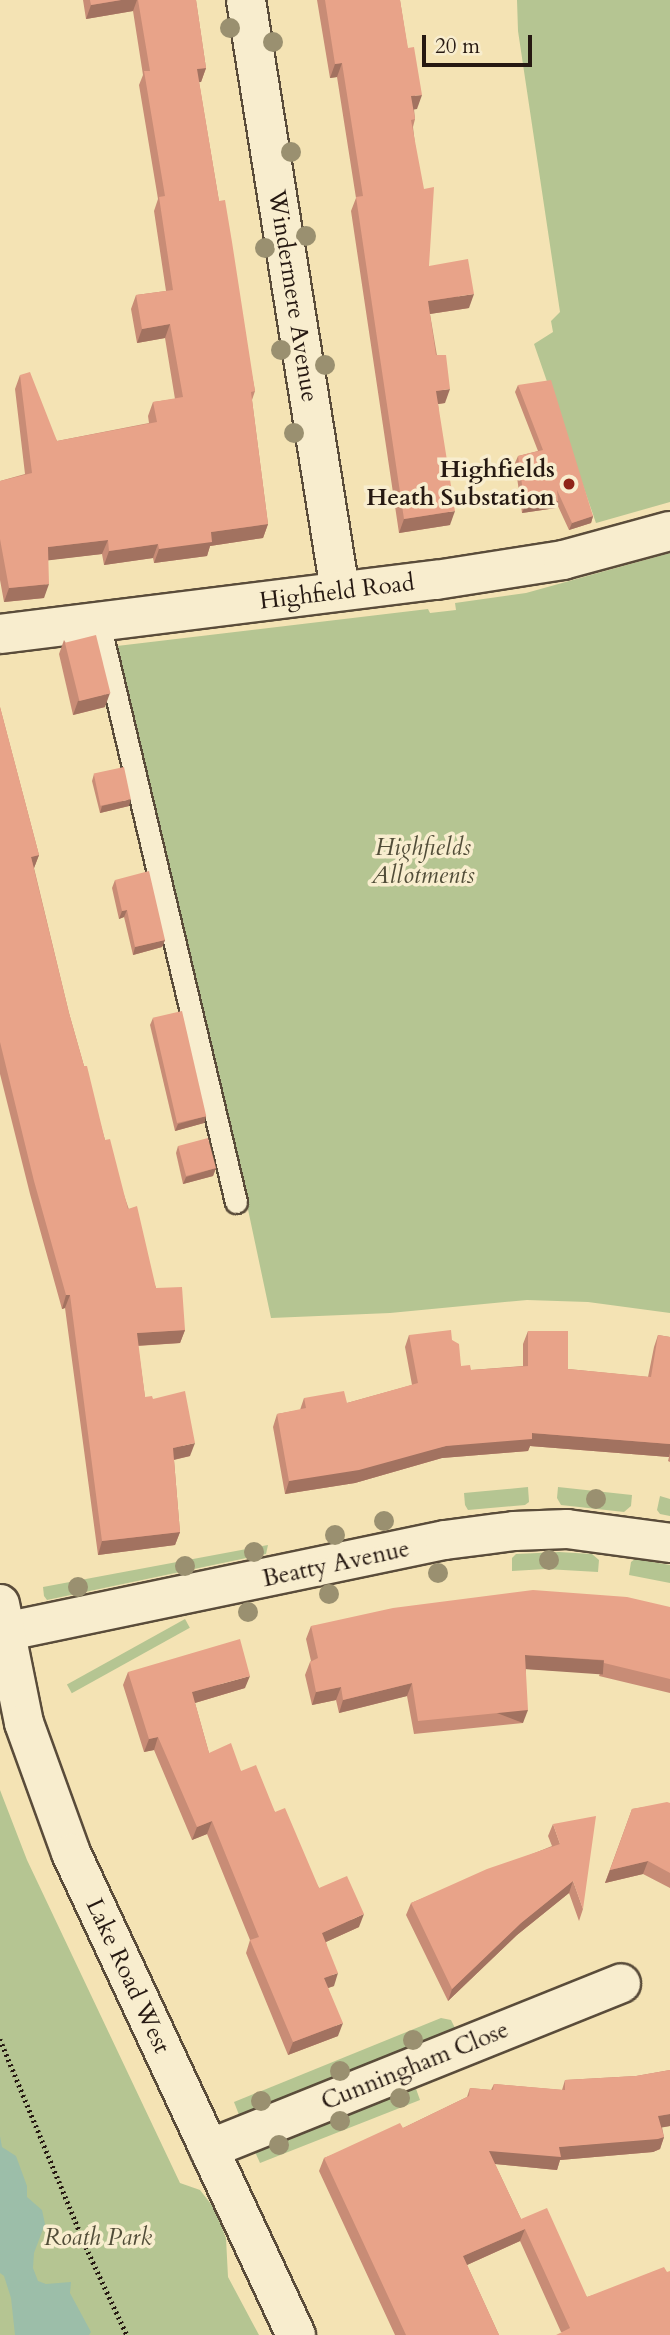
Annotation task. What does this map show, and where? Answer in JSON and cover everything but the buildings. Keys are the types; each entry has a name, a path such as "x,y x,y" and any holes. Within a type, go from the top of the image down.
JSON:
{"street":[{"name":"Windermere Avenue","path":"246,0 340,592"},
{"name":"Highfield Road","path":"0,634 340,592 563,560 670,531"},
{"name":"Beatty Avenue","path":"2,1618 445,1540 514,1531 567,1529 670,1542"},
{"name":"Lake Road West","path":"2,1618 24,1723 50,1800 125,1972 296,2335"},
{"name":"Cunningham Close","path":"209,2149 621,1983"}],"lane":[{"path":"99,622 236,1202"}],"path":[{"path":"0,2039 86,2247 127,2335"}],"green space":[{"path":"517,0 670,0 670,502 596,523 534,344 553,332 551,321 560,312 518,31"},
{"name":"Highfields Allotments","path":"670,553 670,1313 588,1302 527,1300 390,1313 271,1318 221,1082 117,646 428,609 430,613 456,610 455,603 526,593"},
{"path":"528,1487 529,1502 525,1505 468,1510 465,1505 464,1493"},
{"path":"558,1487 632,1495 631,1506 624,1512 561,1505 557,1498"},
{"path":"660,1496 670,1499 670,1516 660,1514 657,1510"},
{"path":"268,1545 266,1554 47,1600 44,1596 43,1587"},
{"path":"516,1554 592,1554 599,1560 598,1572 546,1569 512,1571 512,1558"},
{"path":"635,1559 670,1565 670,1583 629,1575 631,1562"},
{"path":"185,1619 190,1628 72,1693 67,1684"},
{"name":"Roath Park","path":"0,1790 27,1860 180,2183 200,2190 214,2208 226,2238 228,2277 259,2335 0,2335"},
{"path":"441,2018 451,2020 455,2028 449,2036 241,2120 234,2102"},
{"path":"415,2086 420,2100 260,2163 252,2145"}],"shaded area":[{"path":"0,2136 2,2147 16,2156 27,2186 27,2197 42,2210 45,2224 34,2253 33,2268 38,2281 46,2284 71,2282 70,2293 91,2332 89,2335 15,2335 11,2298 4,2276 0,2273"}],"place":[{"name":"Highfields Heath Substation","path":"569,484"}]}
